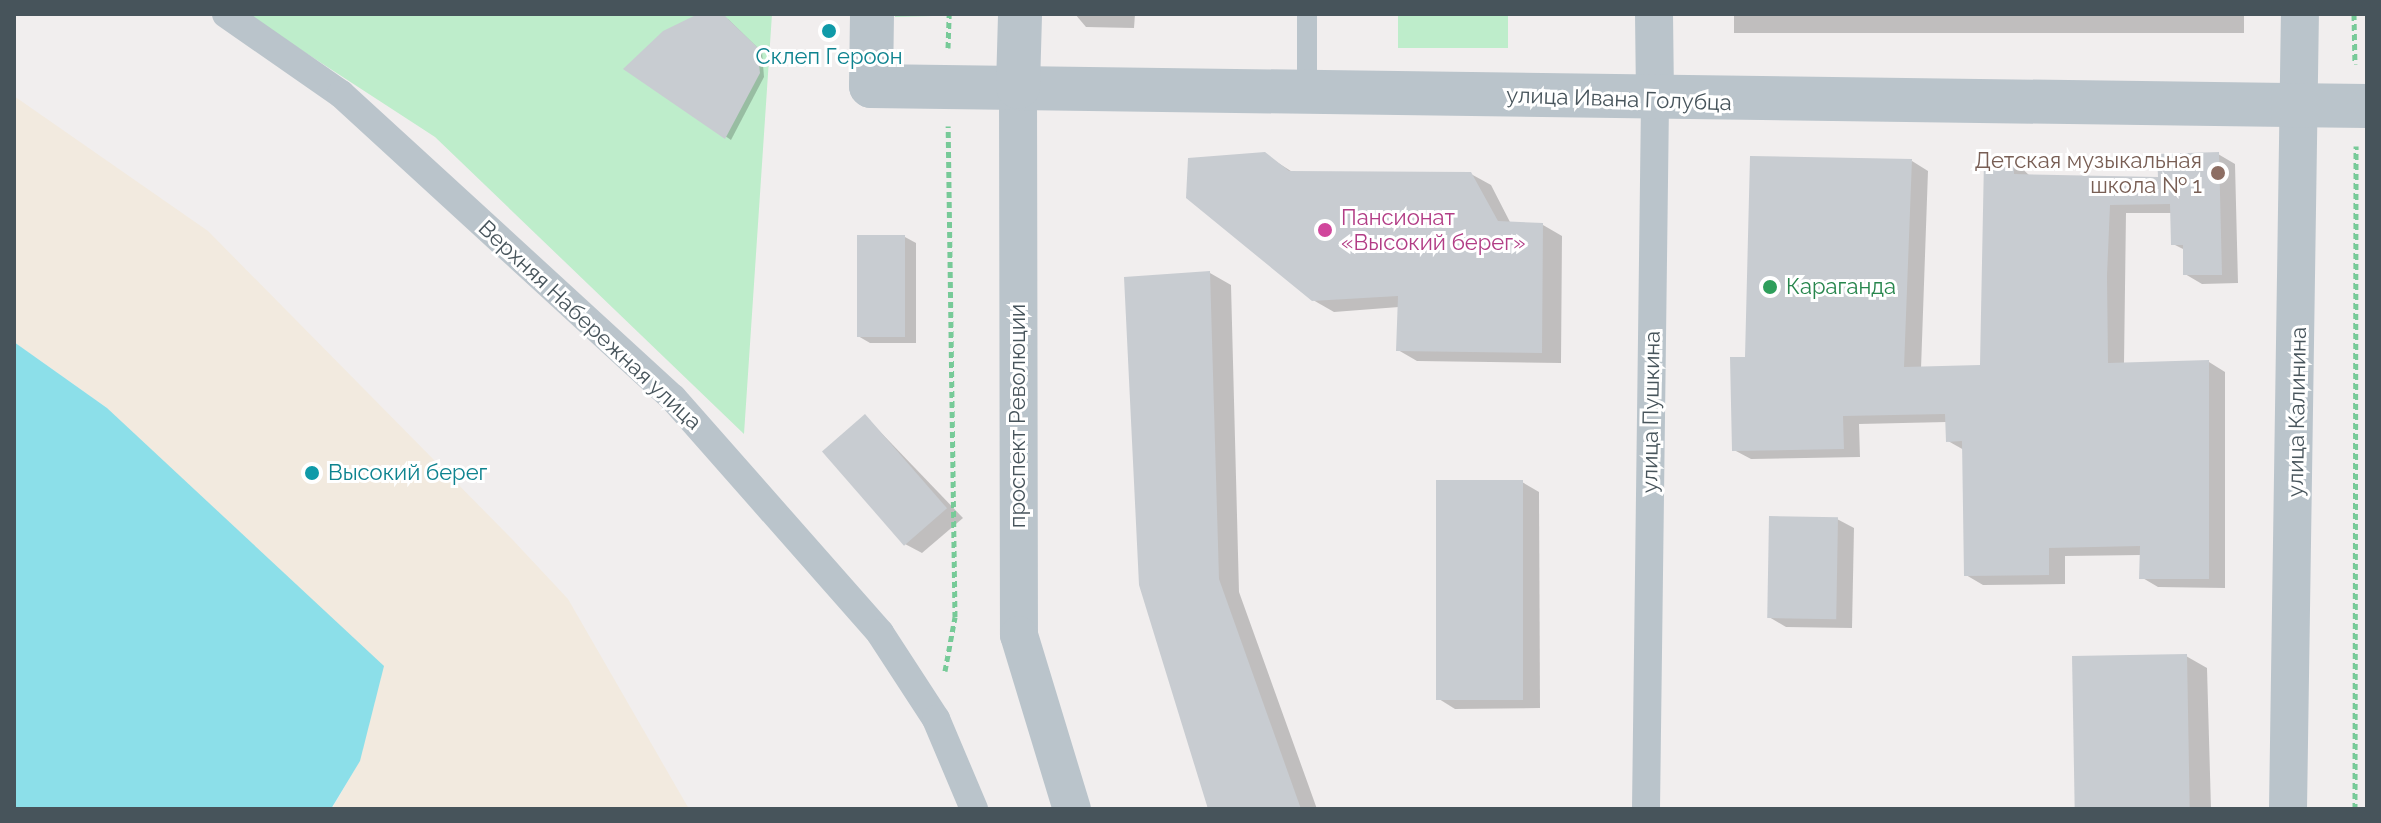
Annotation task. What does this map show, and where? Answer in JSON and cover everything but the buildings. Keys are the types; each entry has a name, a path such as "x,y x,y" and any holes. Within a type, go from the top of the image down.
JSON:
{"street":[{"name":"Верхняя Набережная улица","path":"226,14 341,94 673,398 880,633 936,719 974,809"},
{"name":"улица Ивана Голубца","path":"872,14 871,86 1655,99 2362,106"},
{"name":"проспект Революции","path":"1020,14 1019,635 1072,809"},
{"name":"улица Пушкина","path":"1646,809 1654,14"},
{"name":"улица Калинина","path":"2288,809 2302,107 2300,14"}],"lane":[{"path":"1307,14 1307,91"}],"path":[{"path":"936,719 955,617 947,86 949,14"},
{"path":"2354,14 2362,106 2355,809"}],"green space":[{"path":"246,14 772,14 744,434 435,137"},
{"path":"895,14 1008,14 895,17"},
{"path":"1398,14 1508,14 1508,48 1398,48"}],"sand":[{"name":"Высокий берег","path":"14,96 208,231 511,538 568,599 689,809 332,809 360,760 107,408 14,342"}],"water":[{"path":"14,342 107,408 384,666 360,761 331,809 14,809"}],"place":[{"name":"Склеп Героон","path":"829,31"},
{"name":"Детская музыкальная школа № 1","path":"2218,173"},
{"name":"Пансионат «Высокий берег»","path":"1325,230"},
{"name":"Караганда","path":"1770,287"},
{"name":"Высокий берег","path":"312,473"}]}
